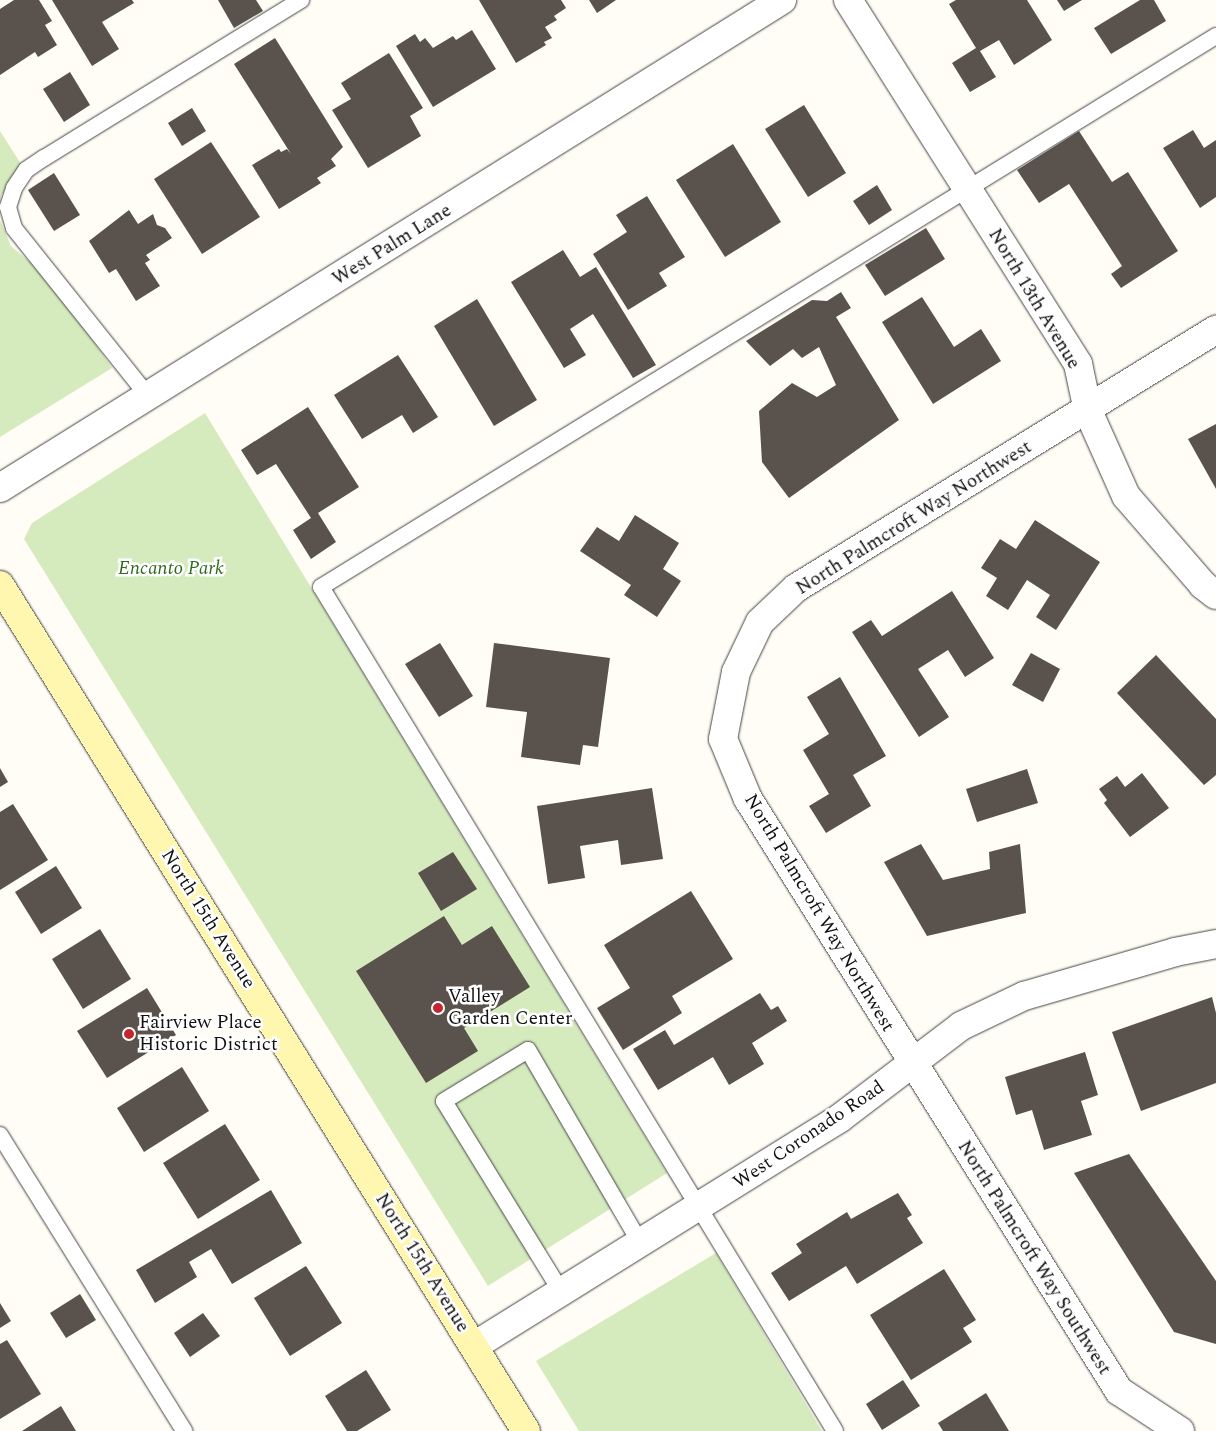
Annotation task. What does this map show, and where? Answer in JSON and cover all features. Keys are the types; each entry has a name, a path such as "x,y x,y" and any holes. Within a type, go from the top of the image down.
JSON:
{"street":[{"name":"West Palm Lane","path":"0,488 782,0"},
{"name":"North 13th Avenue","path":"848,0 1078,364 1088,411 1126,496 1203,585 1216,595"},
{"name":"North Palmcroft Way Northwest","path":"910,1063 748,799 723,739 736,672 760,622 796,588 1088,411 1216,330"},
{"name":"North 15th Avenue","path":"0,585 526,1431"},
{"name":"West Coronado Road","path":"474,1346 700,1208 840,1118 961,1026 1024,996 1176,952 1216,944"},
{"name":"North Palmcroft Way Southwest","path":"910,1063 1118,1391 1180,1431"}],"lane":[{"path":"148,396 14,228 8,207 14,188 26,170 44,158 301,0"},
{"path":"835,1431 321,587 1216,36"},
{"path":"562,1293 444,1101 528,1050 642,1244"},
{"path":"0,1135 184,1431"}],"green space":[{"path":"0,131 21,164 1,196 0,204"},
{"path":"0,220 11,246 51,280 112,368 0,437"},
{"name":"Encanto Park","path":"205,413 667,1173 488,1286 24,539 32,523"},
{"path":"716,1253 822,1431 579,1431 536,1361"}],"building":[{"path":"14,0 39,0 52,21 45,25 57,45 38,57 35,52 0,75 0,9"},
{"path":"52,0 132,0 134,3 102,22 119,49 92,66"},
{"path":"218,0 256,0 263,11 234,28"},
{"path":"479,0 561,0 566,8 554,16 557,20 545,27 552,38 544,42 546,45 516,63"},
{"path":"589,0 616,0 597,13"},
{"path":"956,0 1027,0 1052,40 1014,65 999,40 980,51 996,77 970,92 952,63 976,48 949,4"},
{"path":"1057,0 1082,0 1064,11"},
{"path":"1140,0 1154,0 1166,21 1111,54 1094,28"},
{"path":"472,30 496,69 433,107 396,46 415,34 420,42 425,38 433,48 453,36 456,40"},
{"path":"275,38 343,147 331,159 336,166 317,178 321,183 279,209 252,165 279,149 281,152 287,149 291,154 234,64"},
{"path":"389,53 423,108 410,116 421,136 368,168 332,110 351,99 341,83"},
{"path":"70,72 90,105 64,122 43,89"},
{"path":"804,105 846,173 808,197 765,129"},
{"path":"192,108 206,131 182,146 168,123"},
{"path":"1193,130 1204,148 1216,140 1216,197 1200,208 1163,148"},
{"path":"1079,131 1112,182 1128,172 1178,251 1121,288 1111,274 1122,266 1069,184 1039,203 1017,170"},
{"path":"211,142 260,217 202,254 154,179"},
{"path":"733,144 781,222 725,257 676,180"},
{"path":"54,173 80,215 54,231 28,190"},
{"path":"877,185 892,210 869,225 853,201"},
{"path":"647,196 685,257 659,273 667,286 628,310 593,254 627,232 616,215"},
{"path":"129,210 138,224 153,214 157,225 165,228 172,238 146,255 150,260 145,263 160,286 136,301 116,269 109,273 89,241"},
{"path":"926,228 945,259 885,296 865,265"},
{"path":"563,250 580,277 596,267 656,365 633,378 593,314 570,329 586,355 564,368 511,282"},
{"path":"841,292 851,308 836,317 899,420 789,498 762,462 759,411 792,383 817,397 836,385 819,347 802,358 793,349 770,366 746,341 812,300 827,301"},
{"path":"922,297 954,347 981,329 1001,361 933,404 882,322"},
{"path":"477,299 537,400 494,426 434,326"},
{"path":"398,355 438,417 413,433 402,415 362,439 334,395"},
{"path":"308,407 359,487 318,513 336,542 311,559 293,530 311,518 276,464 257,475 241,450"},
{"path":"1216,424 1216,489 1188,439"},
{"path":"635,515 679,543 663,569 681,581 657,617 624,595 631,585 580,551 597,527 619,541"},
{"path":"1035,520 1100,562 1056,630 1036,617 1050,595 1027,580 1008,610 986,596 997,578 981,568 1000,539 1016,549"},
{"path":"952,591 994,658 965,677 948,650 918,669 949,717 919,737 852,632 871,620 882,636"},
{"path":"440,643 473,696 439,717 405,664"},
{"path":"494,643 610,658 598,747 583,745 580,765 521,757 527,712 486,707"},
{"path":"1031,653 1060,669 1043,702 1012,685"},
{"path":"1156,655 1216,719 1216,775 1204,785 1117,693"},
{"path":"840,677 886,756 853,775 871,806 826,833 809,806 829,794 803,750 829,734 807,697"},
{"path":"0,768 8,782 0,787"},
{"path":"1027,769 1038,803 977,822 966,789"},
{"path":"1142,773 1169,808 1130,837 1104,803 1107,800 1099,789 1117,776 1125,787"},
{"path":"652,788 663,859 621,865 618,840 580,846 585,878 548,884 537,806"},
{"path":"13,804 48,860 0,890 0,812"},
{"path":"921,844 943,880 990,869 989,852 1020,844 1026,913 927,936 884,862"},
{"path":"453,852 477,889 441,911 418,873"},
{"path":"56,866 82,908 41,934 15,892"},
{"path":"691,891 733,959 672,996 682,1013 623,1050 597,1008 630,988 604,945"},
{"name":"Valley Garden Center","path":"444,916 462,945 492,926 530,987 464,1028 478,1051 426,1083 356,971"},
{"path":"100,929 131,979 83,1009 52,959"},
{"path":"147,988 176,1035 107,1078 77,1031"},
{"path":"760,993 771,1010 778,1006 787,1021 752,1043 764,1064 729,1085 713,1057 658,1090 633,1049 665,1030 674,1045"},
{"path":"1212,997 1216,1013 1216,1083 1141,1111 1112,1032"},
{"path":"1085,1052 1098,1095 1081,1101 1092,1135 1044,1150 1032,1110 1016,1115 1005,1077"},
{"path":"182,1067 209,1111 144,1152 117,1108"},
{"path":"225,1124 260,1180 198,1219 163,1163"},
{"path":"1129,1154 1216,1281 1216,1344 1174,1332 1074,1173"},
{"path":"271,1190 302,1243 232,1284 211,1249 189,1262 197,1277 155,1303 136,1270"},
{"path":"898,1193 912,1215 907,1218 923,1243 857,1284 846,1266 789,1301 771,1273 802,1253 796,1244 847,1212 851,1219"},
{"path":"306,1266 342,1323 290,1356 254,1298"},
{"path":"944,1269 976,1320 963,1328 972,1342 911,1380 870,1315"},
{"path":"80,1294 96,1320 66,1338 50,1313"},
{"path":"0,1303 11,1321 0,1328"},
{"path":"203,1313 220,1336 190,1357 174,1333"},
{"path":"7,1340 41,1394 0,1419 0,1344"},
{"path":"366,1370 391,1410 357,1431 347,1431 325,1396"},
{"path":"903,1380 920,1406 882,1430 866,1404"},
{"path":"986,1393 1009,1431 943,1431 938,1423"},
{"path":"61,1406 76,1431 22,1431"}],"place":[{"name":"Valley Garden Center","path":"438,1008"},
{"name":"Fairview Place Historic District","path":"129,1034"}]}
